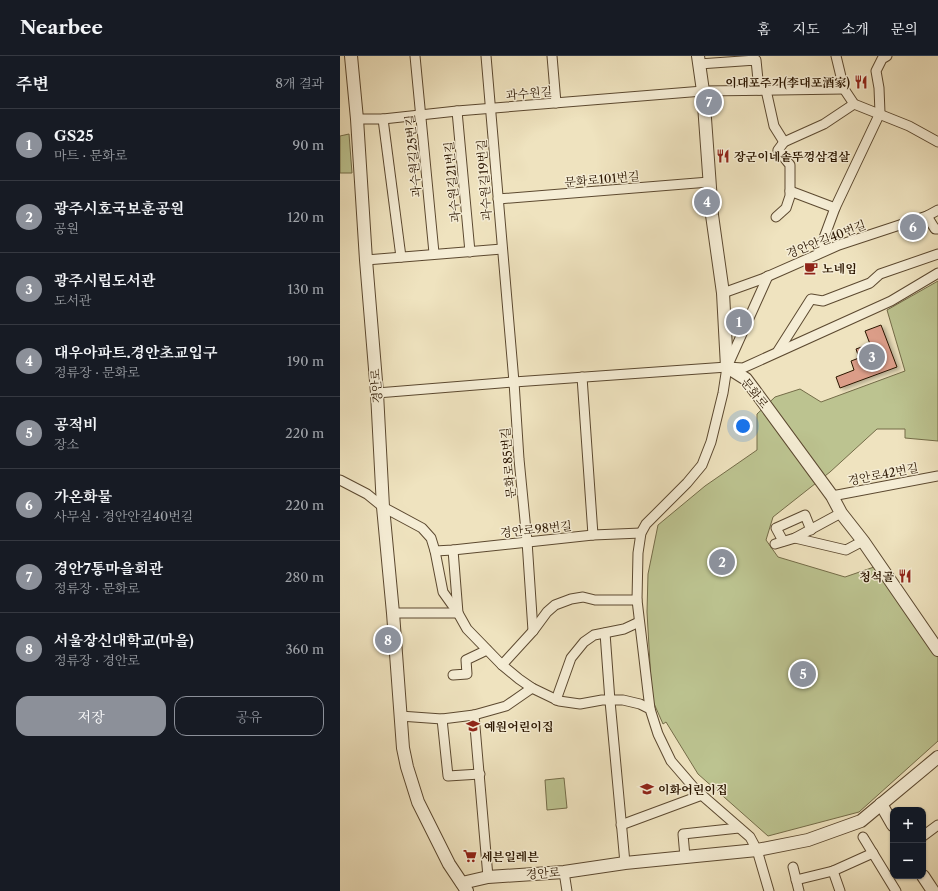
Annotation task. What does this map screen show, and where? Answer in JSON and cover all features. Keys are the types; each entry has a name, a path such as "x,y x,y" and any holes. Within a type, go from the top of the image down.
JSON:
{"street":[{"name":"경안로","path":"351,56 357,119 366,260 377,393 383,507 393,613 402,748 418,802 449,864 464,887 488,877 564,872 625,863 757,850 808,840 861,821 938,757"},
{"name":"과수원길25번길","path":"415,56 434,253"},
{"name":"과수원길19번길","path":"486,56 514,382"},
{"path":"552,56 556,103"},
{"path":"836,56 844,89 854,104 880,113 909,126 938,142"},
{"path":"818,254 835,208 880,113 879,88 876,71 882,59 887,56"},
{"path":"769,891 757,850 750,837 696,790 671,761 658,734 650,709 638,622 637,600 638,553 641,533 646,524 687,483 702,465 711,442 723,392 727,367 723,293 712,216 702,91 698,60 756,60 774,126 784,142"},
{"path":"702,91 844,89"},
{"name":"과수원길","path":"357,119 383,119 421,114 702,91"},
{"path":"776,217 786,208 790,196 790,165 778,150 784,142 824,124 854,104"},
{"name":"과수원길21번길","path":"457,111 470,252"},
{"path":"383,119 401,257"},
{"name":"문화로101번길","path":"498,199 709,182"},
{"path":"790,191 835,208"},
{"name":"경안안길40번길","path":"723,293 768,276 839,245 927,216 938,210"},
{"path":"927,216 935,229 938,229"},
{"path":"366,260 434,253 502,249"},
{"path":"778,351 811,299 823,300 870,284 880,274 938,254"},
{"path":"377,393 727,367 743,368 891,301 938,273"},
{"path":"727,367 768,276"},
{"name":"문화로","path":"727,367 746,379 832,496 841,513 864,541 938,650"},
{"path":"582,377 593,535"},
{"name":"문화로85번길","path":"514,382 532,631"},
{"name":"경안로42번길","path":"832,496 938,476"},
{"path":"340,480 367,494 383,507 422,528 431,538 443,592 467,629 502,665 519,679 532,688 556,700 580,704 602,700 623,700 640,704 650,709"},
{"path":"811,530 806,515 776,528 779,542 794,538 811,530 841,513"},
{"name":"경안로98번길","path":"435,551 593,535 641,533"},
{"path":"794,538 846,550 864,541"},
{"path":"453,550 458,613"},
{"path":"502,665 547,612 555,605 571,599 584,597 595,600 637,600"},
{"path":"393,613 458,613"},
{"path":"556,700 571,658 584,642 594,635 624,629 638,622"},
{"path":"605,633 625,863"},
{"path":"453,675 467,674 466,660 487,650"},
{"path":"400,716 442,718 474,715 506,706 532,688"},
{"path":"474,715 488,877"},
{"path":"442,718 448,776 480,774"},
{"path":"621,825 702,795"},
{"path":"881,804 890,820"},
{"path":"926,834 938,825"},
{"path":"685,857 683,834 739,828"},
{"path":"863,837 896,891"},
{"path":"796,880 833,871 873,853"},
{"path":"793,867 800,891"},
{"path":"833,871 840,891"},
{"path":"564,872 567,891"},
{"path":"925,879 933,891"}],"green space":[{"path":"349,134 352,173 340,173 340,136"},
{"path":"938,281 938,441 905,438 905,429 877,429 830,472 773,517 766,540 778,557 845,577 877,566 938,653 938,741 859,812 768,836 698,774 666,722 663,724 652,699 647,612 648,574 658,525 705,486 757,450 757,414 775,397 800,389 821,402 905,371 887,310"},
{"path":"564,778 567,808 547,810 545,780"}],"building":[{"path":"881,325 897,367 840,388 836,377 854,370 851,361 859,358 856,349 870,344 865,331"}],"place":[{"name":"이대포주가(李대포酒家)","path":"861,82"},
{"name":"경안7통마을회관","path":"709,102"},
{"name":"장군이네솥뚜껑삼겹살","path":"723,156"},
{"name":"대우아파트.경안초교입구","path":"707,202"},
{"name":"가온화물","path":"913,227"},
{"name":"노네임","path":"811,268"},
{"name":"GS25","path":"739,322"},
{"name":"광주시립도서관","path":"872,357"},
{"name":"광주시호국보훈공원","path":"722,562"},
{"name":"청석골","path":"905,576"},
{"name":"서울장신대학교(마을)","path":"388,640"},
{"name":"공적비","path":"803,674"},
{"name":"예원어린이집","path":"473,726"},
{"name":"이화어린이집","path":"647,789"},
{"name":"세븐일레븐","path":"470,856"}]}
